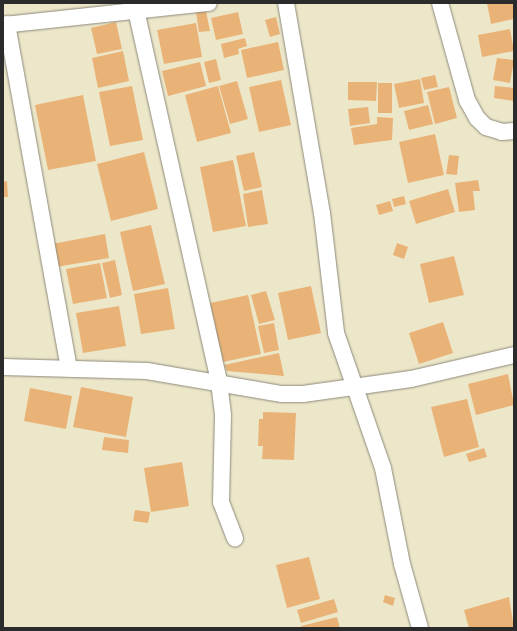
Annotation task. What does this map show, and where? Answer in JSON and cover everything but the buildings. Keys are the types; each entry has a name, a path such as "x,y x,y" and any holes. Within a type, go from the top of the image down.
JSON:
{"street":[{"path":"69,367 5,24 208,3"},
{"path":"286,3 322,213 336,332 352,386 383,468 402,564 420,628"},
{"path":"440,3 465,93 477,118 486,127 502,132 514,131"},
{"path":"136,10 219,382 223,415 221,502 235,538"},
{"path":"3,367 69,367 182,375 282,394 411,379 514,355"}]}
